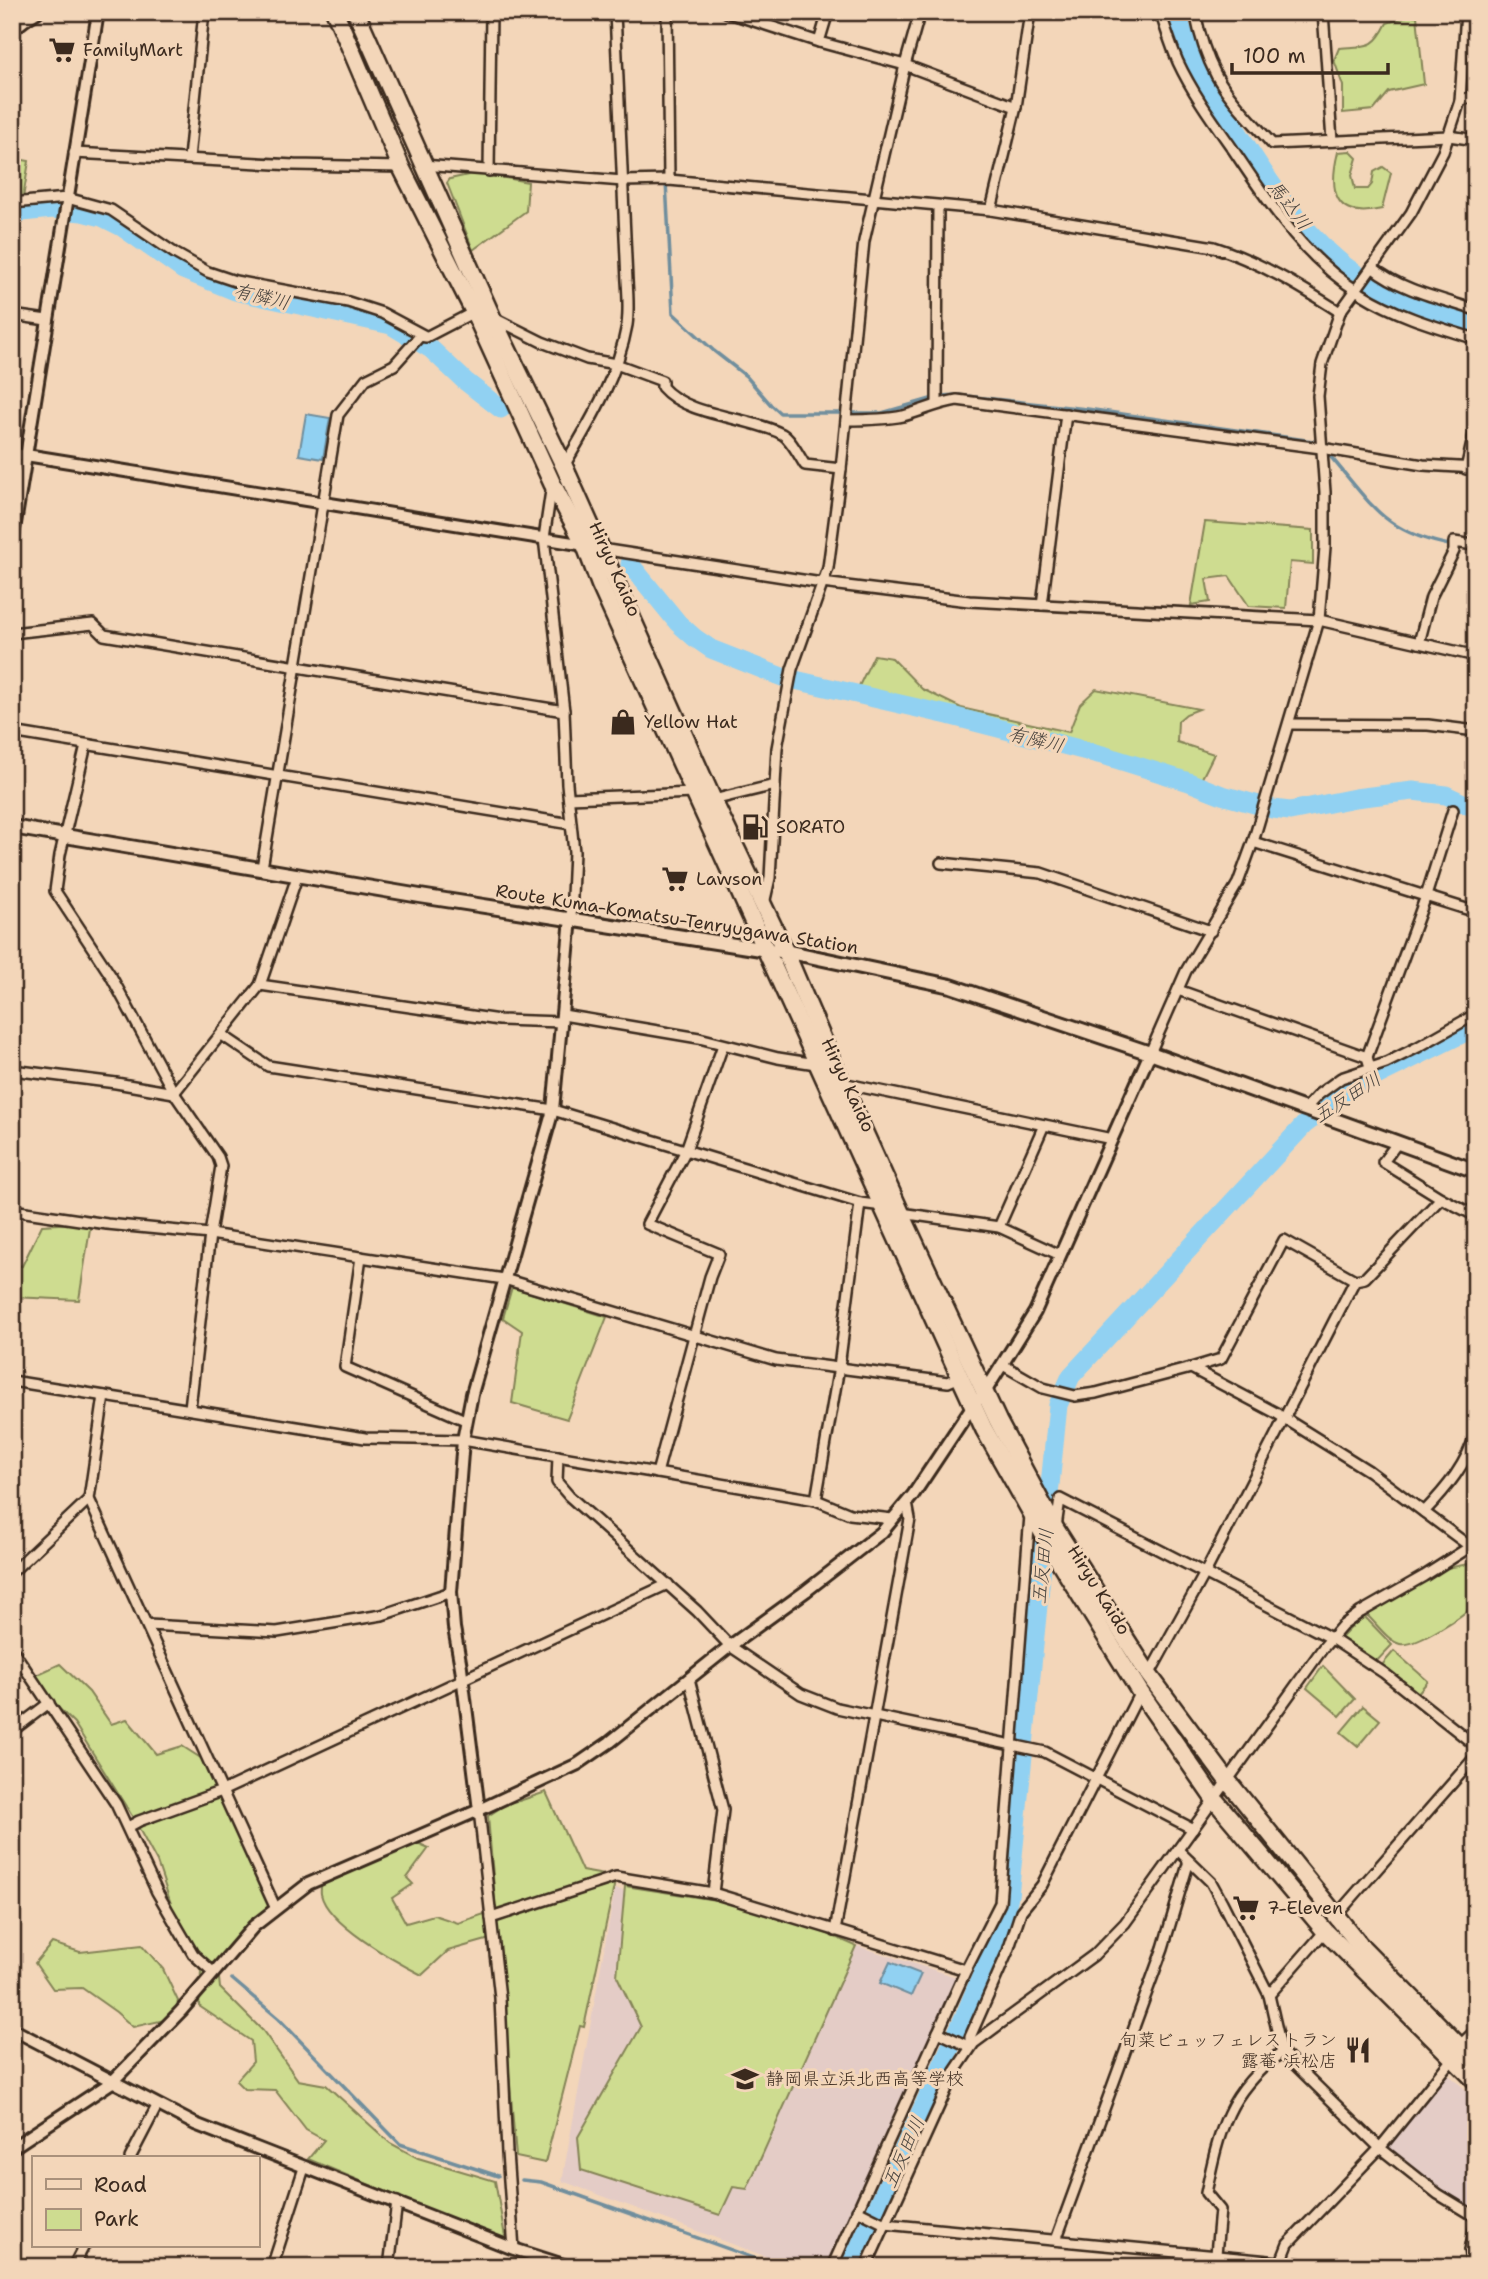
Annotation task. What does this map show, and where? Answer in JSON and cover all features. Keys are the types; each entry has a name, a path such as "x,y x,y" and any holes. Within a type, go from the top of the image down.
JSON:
{"highway":[{"name":"Hiryu Kaido","path":"335,12 401,167 474,313 552,482 593,547 600,585 767,950 816,1064 973,1405 1032,1516 1140,1692 1214,1799 1325,1931 1455,2052 1476,2063"},
{"name":"Hiryu Kaido","path":"356,12 492,317 564,466 593,547 764,904 842,1083 985,1392 1055,1529 1149,1675 1227,1780 1359,1944 1455,2052 1476,2081"}],"main road":[{"name":"Route Kuma-Komatsu-Tenryugawa Station","path":"12,827 420,896 767,950 785,950 951,986 1150,1053 1476,1171"}],"street":[{"path":"12,30 37,12"},
{"path":"12,541 98,12"},
{"path":"189,158 204,12"},
{"path":"489,171 491,12"},
{"path":"564,466 594,414 616,364 627,325 615,12"},
{"path":"667,12 669,180"},
{"path":"726,12 905,65 1016,107"},
{"path":"819,41 828,12"},
{"path":"764,904 771,878 777,748 788,687 828,568 848,406 864,241 920,12"},
{"path":"991,210 1016,107 1030,12"},
{"path":"1160,12 1179,64 1216,125 1285,226 1316,258 1357,289 1405,316 1476,339"},
{"path":"1195,12 1216,75 1272,144 1449,136 1476,140"},
{"path":"1323,12 1332,141"},
{"path":"12,2148 112,2082 181,2011 254,1926 308,1884 578,1764 610,1742 730,1646 817,1583 882,1532 907,1503 973,1405 985,1392 1035,1312 1178,990 1238,883 1254,842 1319,620 1325,547 1325,492 1318,396 1322,364 1340,312 1411,213 1443,152 1460,101 1465,60 1466,12"},
{"path":"12,19 26,19"},
{"path":"1460,101 1476,95"},
{"path":"74,153 294,165 401,167"},
{"path":"423,165 623,181 669,180 991,210 1230,251 1311,293 1340,312"},
{"path":"12,203 67,201 111,210 208,272 235,281 348,302 382,313 423,336"},
{"path":"937,404 939,206"},
{"path":"1372,267 1380,274 1429,295 1476,310"},
{"path":"262,868 338,415 366,379 394,365 423,336 474,313"},
{"path":"12,316 47,320"},
{"path":"492,317 542,342 587,359 616,364 662,381 662,387 669,395 692,405 785,435 805,465 841,469"},
{"path":"846,420 879,420 957,400 1321,448 1423,465 1471,468 1476,425"},
{"path":"1042,605 1066,414"},
{"path":"12,453 822,583 956,600 1319,620 1476,656"},
{"path":"514,2249 500,1998 451,1592 465,1420 553,1110 562,1019 574,880 564,711 544,538 552,482"},
{"path":"1419,643 1431,597 1454,547 1474,545 1476,539"},
{"path":"12,632 93,624 104,635 564,711"},
{"path":"1289,724 1428,725 1476,732"},
{"path":"12,732 571,824"},
{"path":"86,745 64,836 55,891 111,976 174,1093 218,1157 221,1166 210,1234 190,1408"},
{"path":"713,800 775,785"},
{"path":"569,798 694,793"},
{"path":"1307,1110 1334,1082 1369,1062 1453,810"},
{"path":"1254,842 1476,912"},
{"path":"941,863 1041,873 1211,931"},
{"path":"174,1093 260,985 298,874"},
{"path":"260,985 499,1020 562,1019 699,1038 778,1058 816,1064"},
{"path":"1178,990 1369,1062 1386,1063 1476,1014"},
{"path":"222,1035 268,1066 553,1110 860,1203 883,1206"},
{"path":"657,1473 710,1277 719,1254 647,1224 686,1150 723,1045"},
{"path":"12,1070 174,1093"},
{"path":"842,1083 1112,1139"},
{"path":"999,1227 1044,1125"},
{"path":"1398,1142 1383,1161 1441,1198 1476,1216"},
{"path":"1003,1365 1051,1390 1068,1395 1096,1393 1221,1359 1284,1240 1355,1280 1365,1278 1441,1198"},
{"path":"816,1500 839,1367 860,1203"},
{"path":"12,1210 107,1224 210,1234 504,1279 776,1360 948,1382 960,1377"},
{"path":"901,1213 999,1227 1060,1255"},
{"path":"361,1257 345,1367 465,1420"},
{"path":"1149,1675 1205,1573 1355,1280"},
{"path":"967,2045 1094,1955 1125,1923 1342,1626 1361,1612 1474,1547 1369,1471 1285,1418 1191,1368"},
{"path":"12,1381 365,1438 463,1440 816,1500 850,1514 892,1519"},
{"path":"104,1396 89,1499 276,1909"},
{"path":"1424,1512 1456,1477 1476,1432"},
{"path":"558,1456 557,1482 569,1496 668,1584 730,1646 801,1694 837,1708 1045,1752 1192,1829"},
{"path":"12,1572 89,1499"},
{"path":"1055,1529 1060,1499 1331,1638 1384,1673 1476,1746"},
{"path":"835,1931 910,1519 907,1503"},
{"path":"832,2267 943,2034 966,1970 1000,1903 1032,1516"},
{"path":"128,1827 222,1791 668,1584"},
{"path":"148,1625 277,1632 382,1615 451,1592"},
{"path":"12,1649 116,1804 157,1892 193,1954 213,1972"},
{"path":"689,1679 723,1810 713,1893"},
{"path":"866,2267 883,2222 967,2045 1008,1951 1021,1911 1042,1885 1140,1692"},
{"path":"12,1731 49,1703"},
{"path":"1336,1916 1476,1756"},
{"path":"1178,1850 1211,1882 1269,1995 1283,2052 1380,2148 1438,2194 1476,2219 1470,2250 1473,2267"},
{"path":"1056,2241 1163,1948 1189,1861"},
{"path":"491,1918 616,1877 713,1893 966,1970"},
{"path":"1269,1995 1325,1931"},
{"path":"12,2029 195,2124 514,2249 570,2267"},
{"path":"1280,2264 1288,2244 1380,2148 1455,2052 1476,2030"},
{"path":"943,2034 967,2045"},
{"path":"1216,2254 1220,2210 1206,2193 1216,2144 1226,2118 1245,2085 1261,2067 1283,2052"},
{"path":"131,2156 157,2106"},
{"path":"272,2267 304,2168"},
{"path":"389,2267 397,2202"},
{"path":"860,2212 883,2222 1056,2241 1216,2254 1280,2264 1332,2267"},
{"path":"73,2267 83,2248"}],"shaded area":[{"name":"静岡県立浜北西高等学校","path":"615,1889 762,1916 956,1977 827,2267 794,2267 562,2181"},
{"path":"1447,2073 1476,2099 1476,2211 1439,2191 1385,2148"}],"green space":[{"path":"1417,16 1424,84 1389,92 1374,110 1343,113 1343,86 1334,60 1339,48 1368,45 1378,38 1387,23"},
{"path":"1350,151 1357,158 1352,175 1355,189 1368,189 1372,184 1374,172 1383,167 1391,173 1382,209 1354,210 1339,200 1334,179 1338,152"},
{"path":"12,158 29,161 23,198 12,199"},
{"path":"477,173 528,182 526,211 473,250 447,183 450,179"},
{"path":"1205,522 1313,530 1313,564 1290,562 1286,608 1249,606 1229,576 1206,579 1210,602 1191,605"},
{"path":"874,655 892,658 922,689 961,708 1069,732 1080,704 1096,689 1199,709 1186,714 1178,721 1177,742 1214,754 1201,780 858,688"},
{"path":"91,1222 79,1300 12,1297 12,1264 22,1266 42,1225"},
{"path":"512,1287 607,1317 567,1419 512,1403 522,1331 503,1318"},
{"path":"1474,1563 1476,1603 1428,1636 1400,1644 1387,1636 1367,1615 1447,1568"},
{"path":"1363,1615 1392,1645 1374,1664 1341,1638"},
{"path":"1394,1651 1428,1681 1417,1694 1381,1666"},
{"path":"60,1664 89,1692 111,1724 127,1719 156,1754 182,1746 210,1764 273,1903 217,1959 220,1988 263,2031 298,2080 326,2085 390,2143 418,2158 495,2181 506,2242 308,2159 324,2140 306,2130 275,2090 244,2089 236,2081 253,2062 251,2041 199,2006 201,1971 180,1931 157,1862 132,1816 74,1723 42,1692 36,1675"},
{"path":"1323,1666 1355,1699 1340,1716 1307,1688"},
{"path":"1363,1706 1380,1720 1358,1746 1341,1732"},
{"path":"546,1792 582,1871 616,1877 584,2027 580,2026 545,2163 516,2157 488,1816 509,1802"},
{"path":"415,1842 429,1848 407,1878 413,1884 392,1898 406,1923 434,1915 458,1923 487,1913 490,1939 448,1951 422,1975 380,1952 349,1929 326,1906 321,1892 323,1877"},
{"path":"625,1886 768,1908 856,1946 747,2189 733,2187 720,2215 581,2170 578,2137 641,2027 617,1976"},
{"path":"52,1943 80,1952 142,1945 163,1969 178,2001 174,2018 133,2027 82,1988 53,1989 35,1963"}],"water":[{"path":"306,414 330,418 323,459 299,455"},
{"path":"890,1962 921,1974 911,1996 880,1983"}],"waterway":[{"path":"662,12 663,49"},
{"name":"馬込川","path":"1177,12 1186,41 1207,82 1268,180 1311,235 1345,266 1391,294 1476,325"},
{"path":"664,88 665,175"},
{"path":"666,182 673,313 746,376 780,413 882,413 941,396 957,395 1087,409 1313,441"},
{"name":"有隣川","path":"12,213 52,209 102,217 122,227 183,270 235,291 391,325 431,349 465,381 501,409"},
{"path":"1330,456 1370,503 1395,525 1430,540 1454,546"},
{"name":"有隣川","path":"630,564 678,623 695,638 711,649 782,677 948,715 1106,756 1273,809 1290,811 1355,798 1413,791 1446,795 1476,809"},
{"name":"五反田川","path":"850,2267 965,2015 1000,1932 1009,1896 1058,1405 1071,1376 1304,1125 1356,1086 1476,1027"},
{"path":"232,1979 279,2019 400,2144 498,2176"},
{"path":"522,2180 541,2182 779,2267"}],"place":[{"name":"FamilyMart","path":"62,50"},
{"name":"Yellow Hat","path":"623,722"},
{"name":"SORATO","path":"755,827"},
{"name":"Lawson","path":"675,879"},
{"name":"7-Eleven","path":"1246,1908"},
{"name":"旬菜ビュッフェレストラン 露菴 浜松店","path":"1358,2050"},
{"name":"静岡県立浜北西高等学校","path":"745,2079"}]}
